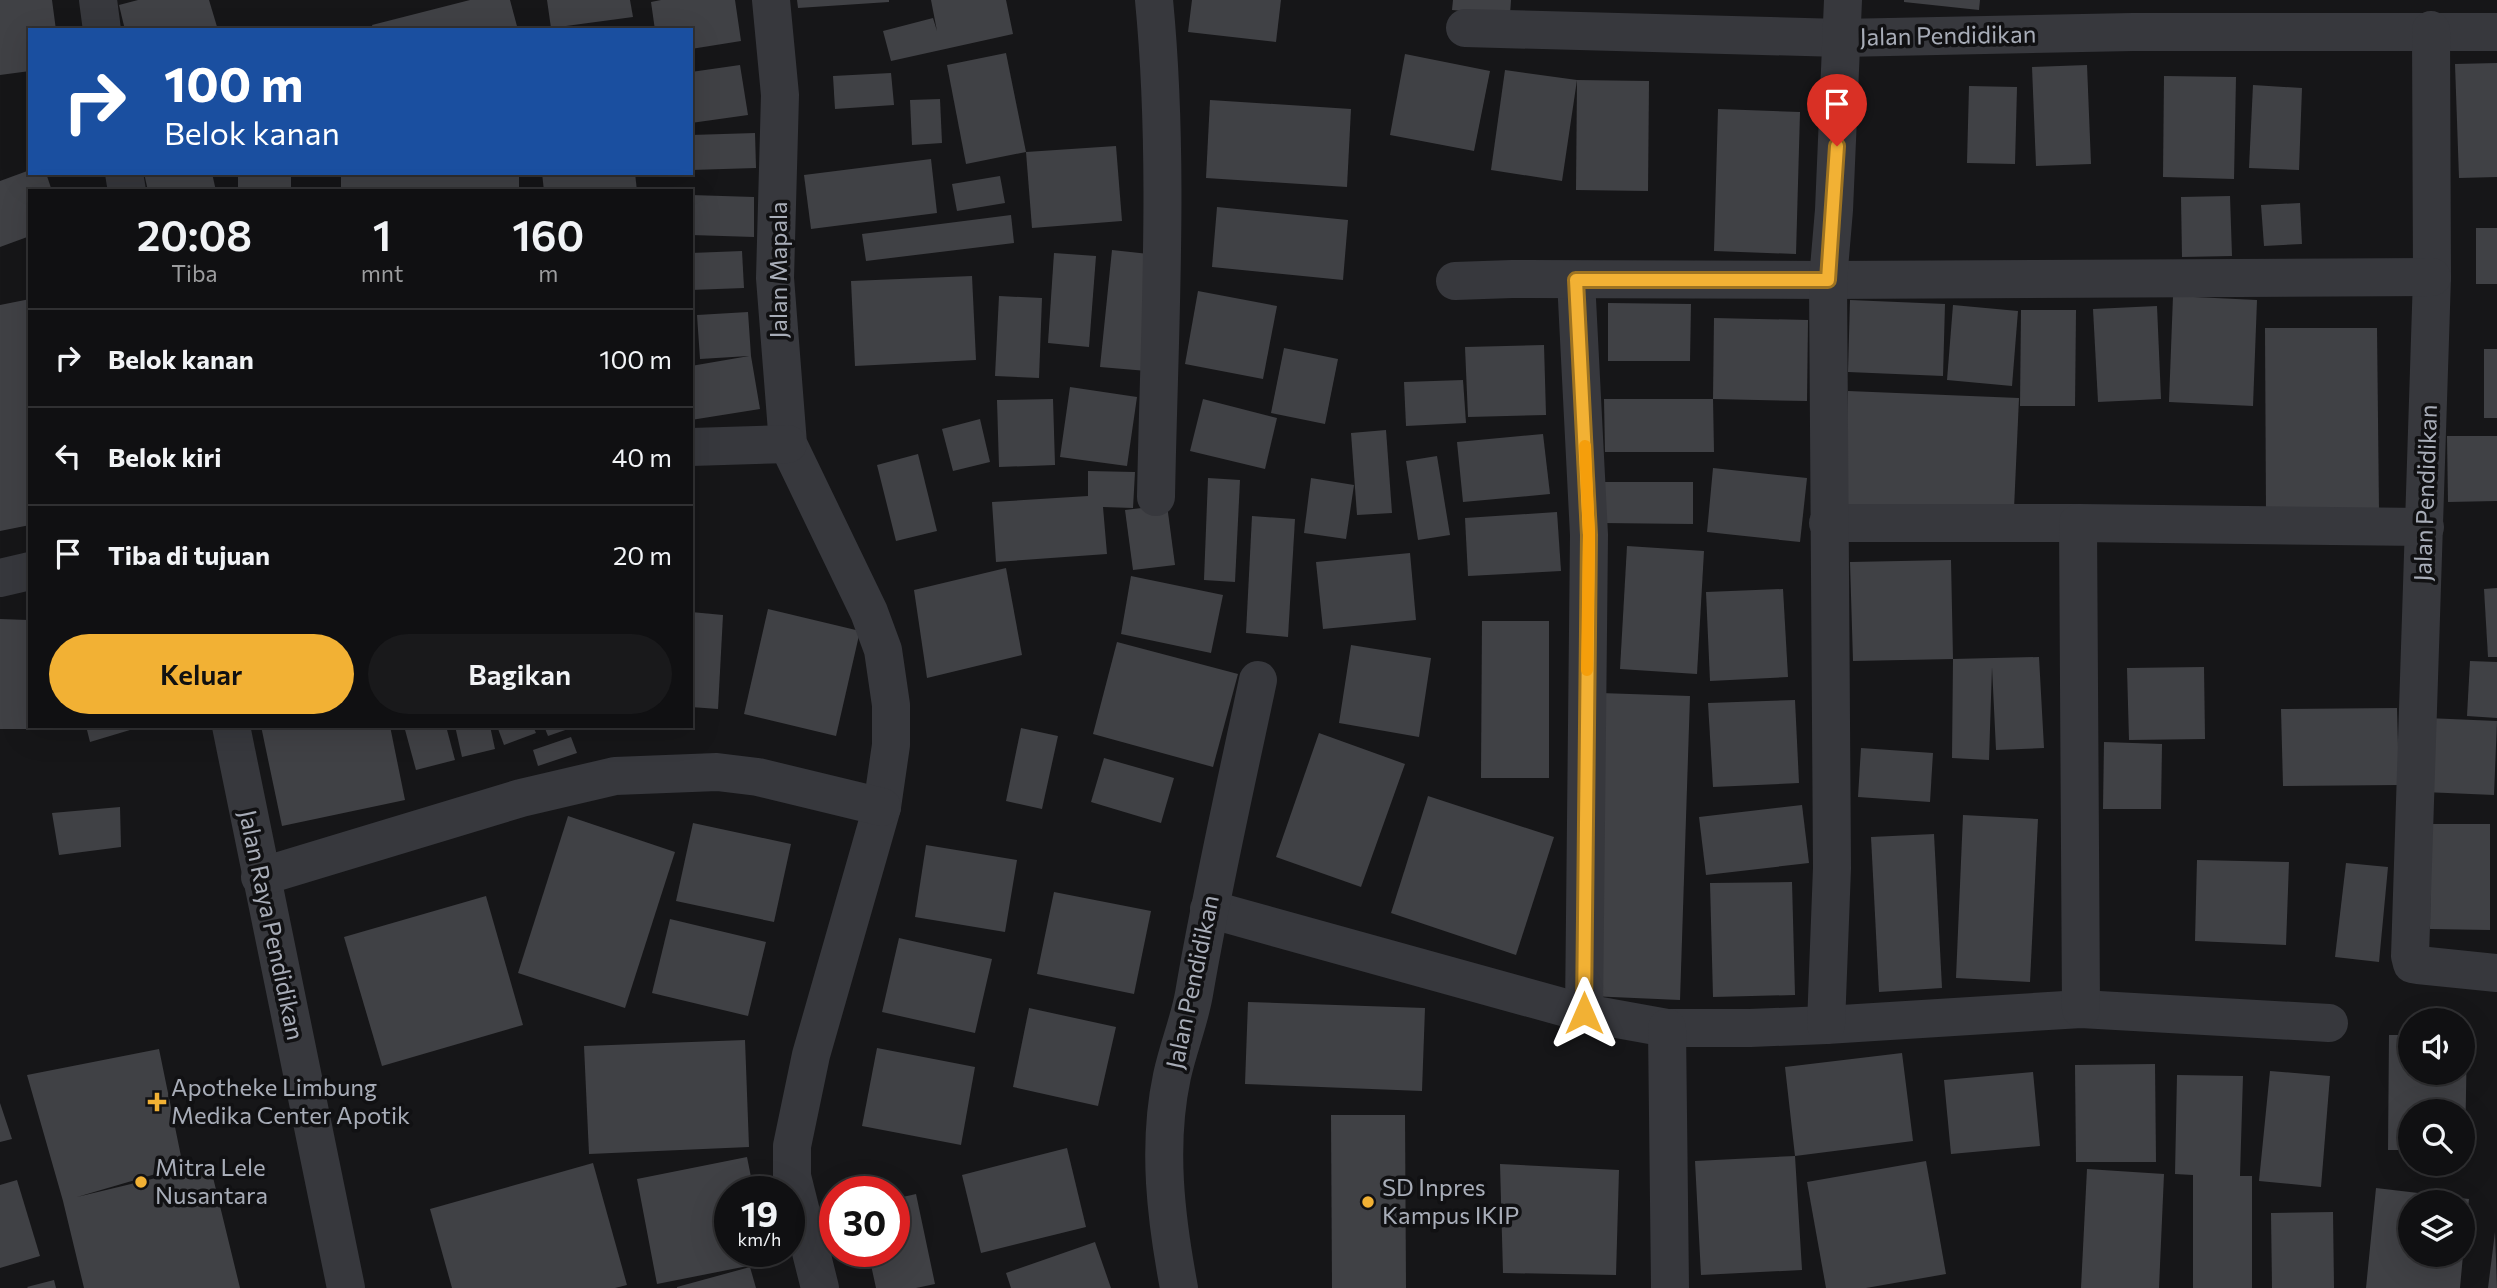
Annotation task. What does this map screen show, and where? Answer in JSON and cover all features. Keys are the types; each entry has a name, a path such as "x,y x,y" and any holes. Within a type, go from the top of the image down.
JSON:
{"street":[{"path":"98,0 102,28"},
{"name":"Jalan Mapala","path":"771,0 780,95 775,278 788,444"},
{"path":"1154,0 1158,42 1164,228 1156,497"},
{"path":"1826,1025 1832,868 1828,280 1834,210 1843,0"},
{"name":"Jalan Pendidikan","path":"1465,28 1841,38 2147,32 2497,32"},
{"name":"Jalan Pendidikan","path":"2431,30 2432,277 2414,961 2497,973"},
{"path":"1455,281 2432,277"},
{"path":"1576,280 1589,535 1584,1013"},
{"path":"693,447 788,444 869,612 883,650 889,681 891,745 882,807 811,1055 792,1146 792,1176 820,1288"},
{"path":"1828,523 2425,527"},
{"path":"2078,523 2081,1009"},
{"path":"0,578 28,571"},
{"name":"Jalan Pendidikan","path":"1179,1288 1168,1225 1164,1159 1166,1115 1172,1076 1193,999 1209,909 1258,680"},
{"name":"Jalan Raya Pendidikan","path":"232,728 260,877 346,1288"},
{"path":"260,877 521,798 615,776 717,772 758,777 882,807"},
{"path":"1209,909 1584,1013 1667,1028 1826,1025 2081,1009 2329,1023"},
{"path":"1667,1028 1670,1288"}],"building":[{"path":"0,0 52,0 56,28 28,28 28,71 0,75"},
{"path":"138,0 209,0 217,28 125,28 119,5"},
{"path":"470,0 510,0 517,28 373,28 372,25"},
{"path":"547,0 630,0 633,17 551,28"},
{"path":"735,0 741,41 693,49 693,28 655,28 651,2"},
{"path":"797,0 889,0 889,2 798,8"},
{"path":"931,0 1006,0 1013,34 891,61 883,31 933,18 937,31"},
{"path":"1192,0 1281,0 1276,42 1188,32"},
{"path":"1453,0 1511,0 1510,15 1452,10"},
{"path":"1904,0 1980,0 1979,10"},
{"path":"343,26 343,28 287,28"},
{"path":"1006,53 1026,152 966,164 947,65"},
{"path":"1405,54 1490,71 1474,151 1390,135"},
{"path":"2497,63 2497,177 2459,178 2455,64"},
{"path":"740,65 748,115 693,123 693,72"},
{"path":"2087,65 2091,164 2036,166 2032,67"},
{"path":"1505,70 1577,80 1562,181 1491,170"},
{"path":"891,73 894,105 835,109 833,76"},
{"path":"2164,76 2236,77 2234,179 2163,177"},
{"path":"1577,80 1649,81 1648,191 1576,190"},
{"path":"2253,85 2302,88 2299,170 2249,168"},
{"path":"1969,86 2017,87 2015,164 1967,163"},
{"path":"940,99 942,143 912,145 910,100"},
{"path":"1210,100 1351,109 1347,187 1206,178"},
{"path":"1718,109 1800,112 1796,254 1714,251"},
{"path":"755,133 756,168 693,170 693,135"},
{"path":"1116,146 1122,221 1032,228 1026,152"},
{"path":"931,159 937,213 811,229 804,175"},
{"path":"28,171 28,175 47,175 51,189 28,189 28,237 0,247 0,181"},
{"path":"144,175 212,175 216,189 148,189"},
{"path":"238,175 291,175 291,189 238,189"},
{"path":"341,175 519,175 519,189 341,189"},
{"path":"542,175 635,175 637,189 544,189"},
{"path":"1000,176 1005,203 957,211 952,184"},
{"path":"693,195 754,197 754,237 693,235"},
{"path":"2230,196 2232,256 2182,257 2181,197"},
{"path":"2300,203 2302,244 2264,246 2261,205"},
{"path":"1217,207 1348,220 1343,280 1212,267"},
{"path":"1011,215 1014,243 866,261 862,234"},
{"path":"2476,228 2497,228 2497,284 2476,284"},
{"path":"1112,250 1158,255 1147,371 1100,367"},
{"path":"742,251 744,288 693,290 693,253"},
{"path":"1054,253 1096,256 1089,347 1048,343"},
{"path":"972,276 976,360 855,366 851,281"},
{"path":"1198,291 1277,306 1263,379 1185,364"},
{"path":"999,296 1042,298 1039,378 995,376"},
{"path":"2173,296 2257,300 2253,406 2169,402"},
{"path":"28,299 28,525 0,531 0,305"},
{"path":"1850,300 1945,304 1943,376 1848,372"},
{"path":"1608,303 1691,304 1690,361 1608,361"},
{"path":"1953,305 2018,311 2012,386 1947,380"},
{"path":"2157,306 2161,399 2098,402 2093,309"},
{"path":"2021,310 2076,310 2075,406 2020,406"},
{"path":"748,312 751,356 760,409 693,420 693,366 749,356 700,359 697,315"},
{"path":"1714,318 1808,320 1807,401 1713,399"},
{"path":"2265,328 2377,328 2379,512 2266,511"},
{"path":"1544,345 1546,415 1468,417 1465,347"},
{"path":"1284,348 1338,359 1325,424 1271,413"},
{"path":"2484,349 2497,349 2497,418 2484,418"},
{"path":"1463,380 1466,423 1406,426 1404,382"},
{"path":"1070,387 1137,397 1127,466 1060,457"},
{"path":"1848,391 2019,398 2014,509 1844,504"},
{"path":"1053,399 1055,465 999,467 997,400"},
{"path":"1203,399 1277,418 1265,469 1190,451"},
{"path":"1604,399 1713,399 1714,452 1605,452"},
{"path":"980,419 990,462 953,471 942,429"},
{"path":"1386,430 1392,513 1357,515 1351,433"},
{"path":"1543,434 1550,494 1463,502 1457,442"},
{"path":"2447,436 2497,436 2497,501 2448,502"},
{"path":"918,454 937,531 896,541 877,465"},
{"path":"1437,456 1450,535 1418,540 1406,461"},
{"path":"1713,468 1807,478 1800,542 1707,532"},
{"path":"1088,471 1135,472 1133,508 1103,507 1107,554 996,562 992,502 1088,496"},
{"path":"1208,478 1240,480 1235,582 1204,580"},
{"path":"1311,478 1354,485 1346,539 1304,533"},
{"path":"1602,482 1693,482 1693,524 1602,523"},
{"path":"1167,505 1175,565 1133,570 1125,510"},
{"path":"1557,512 1561,571 1468,576 1465,518"},
{"path":"1252,516 1295,519 1288,637 1246,633"},
{"path":"1627,546 1704,551 1697,674 1620,669"},
{"path":"1410,553 1416,620 1323,629 1316,562"},
{"path":"1951,560 1953,659 1853,661 1850,562"},
{"path":"1006,568 1022,655 927,678 914,590"},
{"path":"1131,576 1223,595 1211,653 1121,634"},
{"path":"2497,588 2497,657 2488,657 2484,589"},
{"path":"1783,589 1788,677 1710,681 1706,592"},
{"path":"768,609 860,631 836,736 744,714"},
{"path":"693,612 723,615 718,709 693,707"},
{"path":"0,619 28,620 27,729 0,729"},
{"path":"1482,621 1549,621 1549,778 1481,778"},
{"path":"1117,642 1238,674 1213,767 1093,734"},
{"path":"1351,645 1431,658 1419,737 1339,723"},
{"path":"2039,657 2044,748 1996,750 1992,667 1989,760 1952,758 1953,659"},
{"path":"2470,661 2497,662 2497,718 2467,716"},
{"path":"2204,667 2205,739 2129,740 2127,668"},
{"path":"1600,693 1690,696 1680,1000 1589,996"},
{"path":"1795,700 1799,783 1713,787 1708,703"},
{"path":"2397,708 2399,785 2283,786 2281,709"},
{"path":"2427,718 2497,721 2494,795 2424,792"},
{"path":"86,728 137,728 90,742"},
{"path":"261,728 390,728 405,800 282,826"},
{"path":"405,728 447,728 455,760 416,770"},
{"path":"455,728 490,728 495,749 462,757"},
{"path":"498,728 534,728 536,733 504,745"},
{"path":"545,728 571,728 548,736"},
{"path":"1021,728 1058,736 1042,809 1006,801"},
{"path":"1319,733 1405,764 1361,887 1276,857"},
{"path":"571,737 577,753 538,766 533,750"},
{"path":"2104,742 2162,744 2161,809 2103,809"},
{"path":"1861,748 1933,753 1930,802 1858,797"},
{"path":"1104,758 1174,778 1161,823 1091,802"},
{"path":"1428,796 1554,837 1516,955 1391,913"},
{"path":"1802,805 1809,863 1706,875 1699,817"},
{"path":"120,807 121,847 59,855 52,813"},
{"path":"1963,815 2038,819 2030,982 1956,978"},
{"path":"568,816 675,852 625,1008 518,973"},
{"path":"693,823 791,844 774,922 676,901"},
{"path":"2431,824 2490,824 2490,930 2430,929"},
{"path":"1934,834 1942,988 1879,992 1871,837"},
{"path":"926,845 1017,860 1005,932 915,917"},
{"path":"2197,860 2289,862 2286,945 2195,941"},
{"path":"2346,863 2388,867 2379,962 2335,957"},
{"path":"1792,882 1795,995 1713,997 1710,883"},
{"path":"1054,892 1151,911 1134,994 1037,974"},
{"path":"486,896 523,1025 382,1066 344,937"},
{"path":"670,919 766,942 748,1016 652,993"},
{"path":"899,938 992,959 975,1033 882,1012"},
{"path":"1248,1002 1425,1008 1422,1091 1245,1084"},
{"path":"1029,1008 1116,1027 1098,1106 1013,1087"},
{"path":"2389,1035 2398,1035 2398,1085 2466,1085 2466,1099 2398,1099 2398,1150 2388,1150"},
{"path":"745,1040 749,1147 589,1154 584,1046"},
{"path":"877,1048 975,1067 961,1145 862,1126"},
{"path":"159,1049 183,1166 77,1197 210,1165 240,1288 84,1288 63,1201 27,1075"},
{"path":"1902,1053 1913,1141 1795,1156 1785,1067"},
{"path":"2155,1064 2156,1162 2076,1162 2075,1065"},
{"path":"2270,1071 2330,1076 2321,1187 2259,1181"},
{"path":"2033,1072 2040,1146 1951,1154 1944,1080"},
{"path":"2177,1075 2243,1076 2240,1176 2252,1176 2252,1288 2193,1288 2193,1175 2175,1174"},
{"path":"0,1103 12,1139 0,1142"},
{"name":"SD Inpres Kampus IKIP","path":"1331,1115 1405,1115 1406,1288 1332,1288"},
{"path":"1067,1148 1086,1227 981,1253 962,1175"},
{"path":"1795,1156 1802,1270 1701,1275 1695,1161"},
{"path":"747,1157 751,1176 714,1176 714,1267 743,1267 657,1284 637,1179"},
{"path":"1926,1161 1946,1274 1866,1288 1826,1288 1807,1182"},
{"path":"593,1163 627,1285 615,1288 452,1288 430,1209"},
{"path":"1500,1164 1619,1170 1616,1275 1503,1273"},
{"path":"2087,1169 2164,1174 2159,1288 2081,1288"},
{"path":"17,1180 40,1256 0,1268 0,1185"},
{"path":"2376,1188 2398,1191 2398,1267 2462,1267 2460,1288 2366,1288"},
{"path":"916,1194 935,1284 916,1288 876,1288 871,1267 910,1267 910,1195"},
{"path":"2333,1212 2334,1288 2272,1288 2271,1213"},
{"path":"2495,1232 2497,1288 2488,1288"},
{"path":"1095,1242 1111,1288 1011,1288 1006,1273"},
{"path":"750,1267 756,1288 677,1288"},
{"path":"54,1280 56,1288 27,1287"}],"slow traffic":[{"path":"1585,446 1589,535 1587,670"}],"place":[{"name":"Apotheke Limbung Medika Center Apotik","path":"157,1102"},
{"name":"Mitra Lele Nusantara","path":"141,1182"},
{"name":"SD Inpres Kampus IKIP","path":"1368,1202"}],"route":[{"path":"1584,1013 1589,535 1576,280 1828,280 1837,146"}]}
